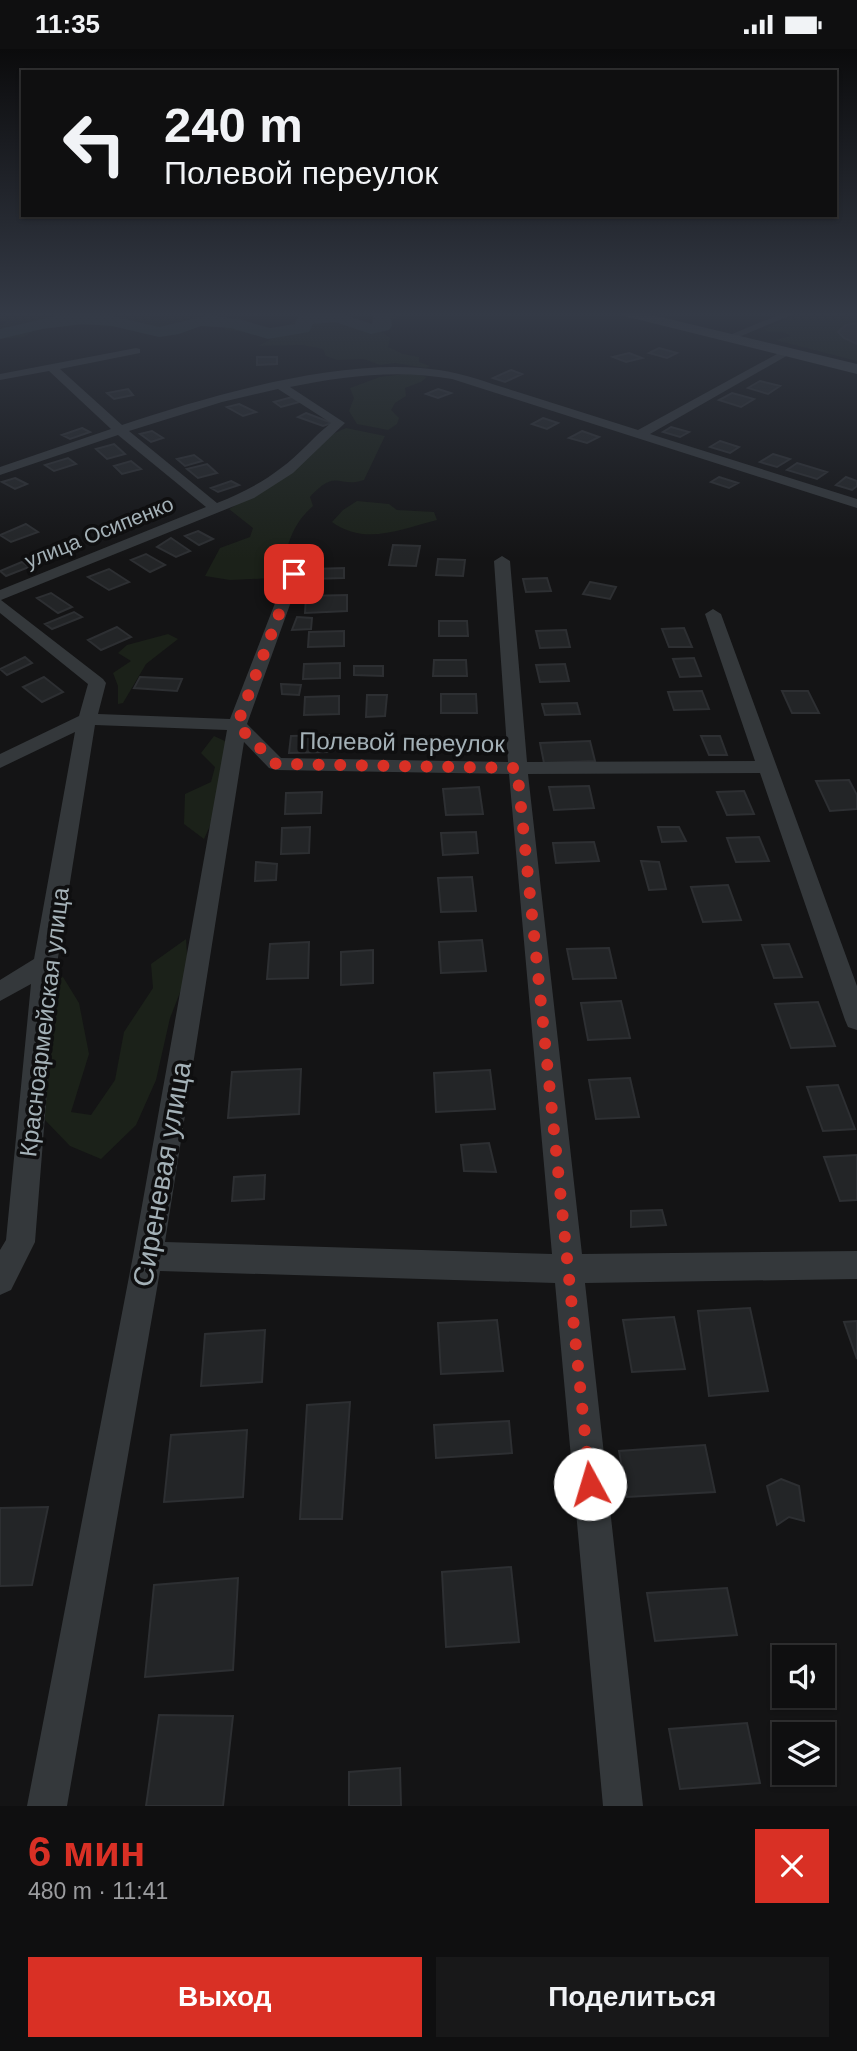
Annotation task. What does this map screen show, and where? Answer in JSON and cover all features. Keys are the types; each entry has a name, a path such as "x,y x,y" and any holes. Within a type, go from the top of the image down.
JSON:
{"street":[{"path":"82,395 214,507"},
{"path":"0,471 233,395"},
{"name":"улица Осипенко","path":"0,596 249,495 288,470 316,441 339,423 295,395"},
{"path":"515,395 857,504"},
{"path":"639,434 709,395"},
{"name":"Сиреневая улица","path":"47,1806 148,1257 237,725 303,549"},
{"path":"502,561 517,768 623,1806"},
{"path":"0,605 97,683 87,719"},
{"path":"713,614 857,1020"},
{"path":"0,762 87,719 237,725"},
{"name":"Красноармейская улица","path":"0,1280 20,1242 45,964 87,719"},
{"name":"Полевой переулок","path":"237,725 276,764 517,768 767,767"},
{"path":"0,992 45,964"},
{"path":"148,1257 568,1269 857,1265"}],"shaded area":[{"path":"353,395 406,396 395,403 391,410 399,418 397,424 388,430 357,424 349,411"},
{"path":"346,428 385,436 364,480 332,481 310,497 313,506 293,532 274,578 230,580 205,576 220,548 250,537 253,528 229,509 267,486 326,437"},
{"path":"357,501 389,504 397,510 434,512 437,520 397,531 370,534 357,533 332,522 343,510"},
{"path":"168,634 178,639 146,664 123,703 118,704 118,686 113,673 131,661 118,653 127,645"},
{"path":"214,736 227,742 219,806 204,839 184,824 185,794 211,782 215,767 201,753"},
{"path":"186,939 188,972 170,1018 156,1080 136,1125 101,1159 70,1146 45,1120 40,1038 47,984 63,977 79,1003 89,1054 71,1112 91,1115 115,1080 124,1032 153,988 151,964"}],"building":[{"path":"109,395 133,395 114,399"},
{"path":"728,395 754,399 741,407 719,400"},
{"path":"292,397 299,402 281,407 274,402"},
{"path":"239,404 256,412 243,416 227,407"},
{"path":"306,413 332,423 323,426 298,417"},
{"path":"543,418 558,423 547,429 532,424"},
{"path":"671,427 689,432 680,437 663,432"},
{"path":"82,428 90,432 70,439 62,435"},
{"path":"152,431 163,438 151,442 140,434"},
{"path":"582,431 599,437 587,443 569,438"},
{"path":"720,441 739,447 730,453 710,447"},
{"path":"114,444 125,454 107,459 96,449"},
{"path":"773,454 790,459 777,467 760,462"},
{"path":"194,455 202,461 185,466 177,459"},
{"path":"68,458 76,464 54,471 45,465"},
{"path":"131,461 141,469 122,474 114,466"},
{"path":"797,463 827,472 817,479 787,470"},
{"path":"207,464 217,473 198,478 187,469"},
{"path":"719,477 738,483 729,488 711,482"},
{"path":"846,477 857,481 857,486 852,490 836,485"},
{"path":"15,478 27,484 15,489 2,482"},
{"path":"231,481 239,485 218,492 211,488"},
{"path":"26,524 38,532 11,542 0,535"},
{"path":"198,531 213,539 199,545 185,536"},
{"path":"171,538 190,551 176,557 157,547"},
{"path":"393,545 420,546 416,566 389,565"},
{"path":"146,554 165,565 150,572 131,560"},
{"path":"438,559 465,560 463,576 436,575"},
{"path":"22,562 29,567 6,576 0,571"},
{"path":"344,568 344,578 311,579 312,569"},
{"path":"109,569 129,582 109,590 88,577"},
{"path":"547,578 551,591 526,592 523,579"},
{"path":"590,582 616,587 610,599 583,594"},
{"path":"51,593 72,607 58,613 37,598"},
{"path":"347,595 347,611 305,613 306,596"},
{"path":"74,612 82,617 52,629 45,624"},
{"path":"297,617 312,618 311,629 292,630"},
{"path":"439,621 467,621 468,636 439,636"},
{"path":"117,627 131,637 101,650 88,640"},
{"path":"684,628 692,647 669,647 662,629"},
{"path":"566,630 570,647 540,648 536,631"},
{"path":"344,631 344,646 308,647 309,632"},
{"path":"25,657 32,663 7,675 0,669"},
{"path":"694,658 701,676 680,677 673,659"},
{"path":"434,660 466,660 467,676 433,676"},
{"path":"340,663 340,678 303,679 304,664"},
{"path":"565,664 569,681 540,682 536,665"},
{"path":"354,666 383,666 383,676 354,675"},
{"path":"44,677 63,692 42,702 23,687"},
{"path":"140,677 182,679 177,691 134,688"},
{"path":"281,684 301,685 299,695 282,694"},
{"path":"702,691 709,709 674,710 668,692"},
{"path":"782,691 808,691 819,713 792,713"},
{"path":"441,694 476,694 477,713 441,713"},
{"path":"367,695 387,695 385,716 366,717"},
{"path":"339,696 339,714 304,715 305,697"},
{"path":"577,703 580,714 545,715 542,704"},
{"path":"329,735 329,752 289,753 291,736"},
{"path":"701,736 720,736 727,755 709,755"},
{"path":"590,741 595,761 544,763 540,743"},
{"path":"849,780 857,795 857,809 830,811 816,781"},
{"path":"589,786 594,808 554,810 549,787"},
{"path":"479,787 483,814 446,815 443,789"},
{"path":"744,791 754,814 727,815 717,792"},
{"path":"322,792 321,813 285,814 286,793"},
{"path":"310,827 309,853 281,854 282,828"},
{"path":"658,827 679,827 686,841 662,842"},
{"path":"476,832 478,853 443,855 441,833"},
{"path":"759,837 769,861 736,862 727,838"},
{"path":"594,842 599,861 556,863 553,843"},
{"path":"641,861 659,862 666,889 649,890"},
{"path":"256,862 277,864 276,880 255,881"},
{"path":"472,877 476,911 441,912 438,878"},
{"path":"728,885 741,920 703,922 691,887"},
{"path":"482,940 486,971 441,973 439,942"},
{"path":"309,942 308,978 267,979 270,944"},
{"path":"789,944 802,977 774,978 762,945"},
{"path":"609,948 616,978 573,979 567,949"},
{"path":"373,950 373,983 341,985 341,952"},
{"path":"621,1001 630,1038 588,1040 581,1003"},
{"path":"818,1002 835,1046 791,1048 775,1004"},
{"path":"301,1069 299,1114 228,1118 232,1072"},
{"path":"490,1070 495,1109 436,1112 434,1073"},
{"path":"630,1078 639,1117 596,1119 589,1080"},
{"path":"838,1085 855,1129 823,1131 807,1087"},
{"path":"489,1143 496,1172 464,1171 461,1145"},
{"path":"857,1155 857,1200 840,1201 824,1157"},
{"path":"265,1175 264,1199 232,1201 234,1177"},
{"path":"662,1210 666,1225 631,1227 631,1211"},
{"path":"750,1308 768,1391 709,1396 698,1311"},
{"path":"674,1317 685,1369 632,1372 623,1320"},
{"path":"497,1320 503,1371 441,1374 438,1323"},
{"path":"857,1321 857,1359 844,1322"},
{"path":"265,1330 262,1382 201,1386 205,1334"},
{"path":"350,1402 342,1519 300,1519 307,1405"},
{"path":"509,1421 512,1453 436,1458 434,1425"},
{"path":"247,1430 243,1497 164,1502 171,1435"},
{"path":"705,1445 715,1492 627,1497 619,1451"},
{"path":"781,1479 799,1486 804,1521 789,1517 777,1525 767,1486"},
{"path":"48,1507 32,1585 0,1586 0,1508"},
{"path":"511,1567 519,1642 446,1647 442,1572"},
{"path":"238,1578 233,1670 145,1677 154,1585"},
{"path":"727,1588 737,1635 655,1641 647,1593"},
{"path":"159,1715 233,1716 223,1806 146,1806"},
{"path":"747,1723 760,1783 680,1789 669,1729"},
{"path":"400,1768 401,1806 349,1806 349,1772"}],"route":[{"path":"294,574 237,725 276,764 517,768 590,1484"}]}
